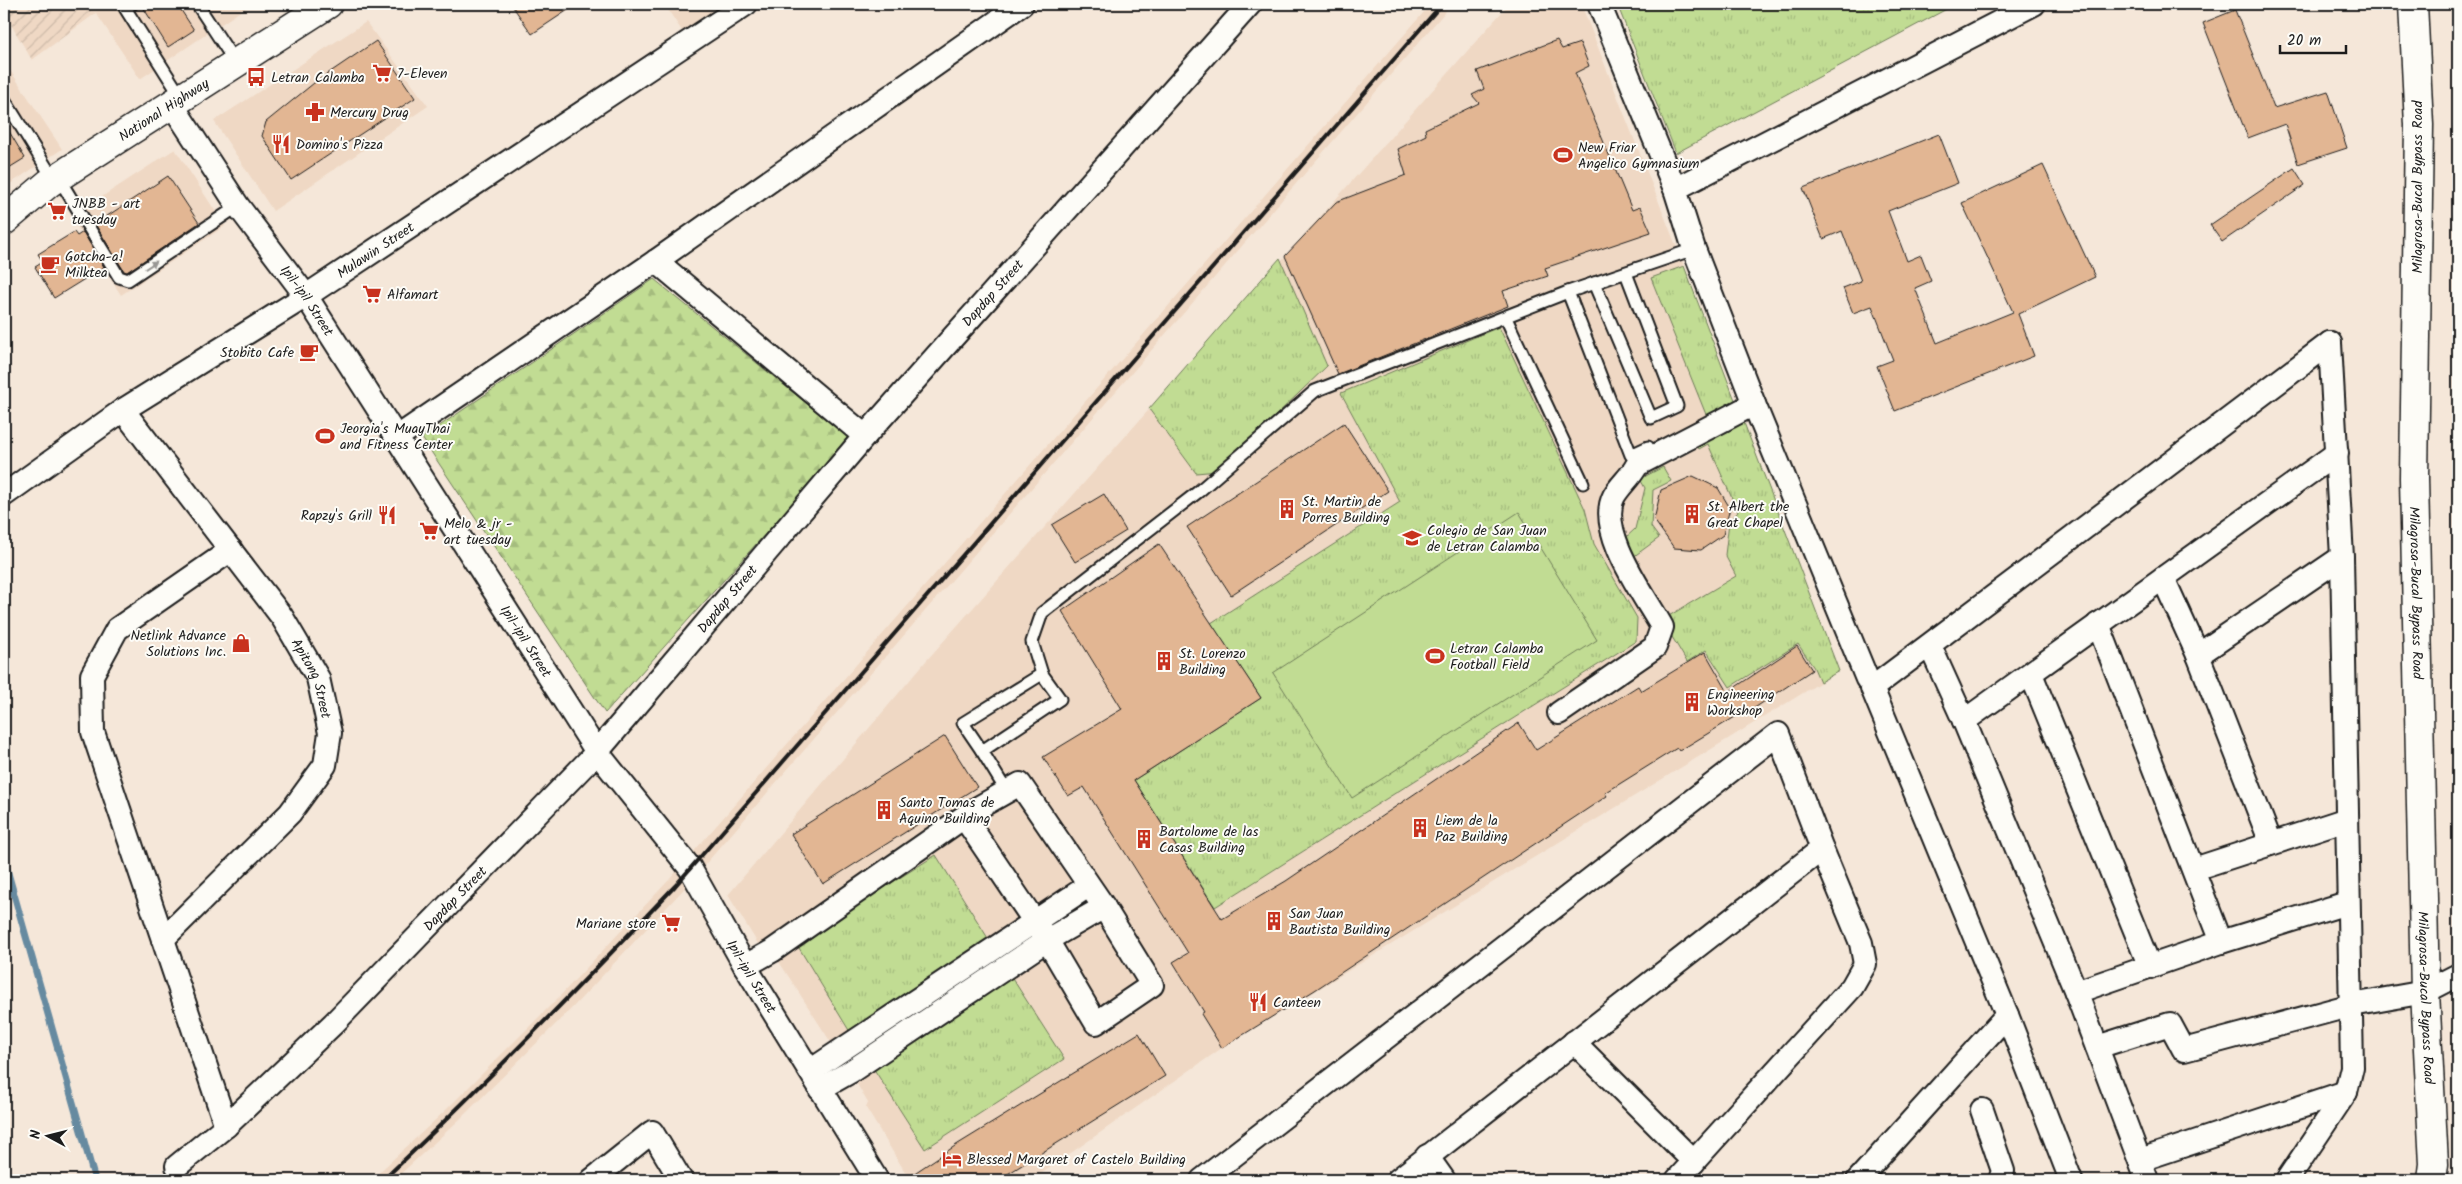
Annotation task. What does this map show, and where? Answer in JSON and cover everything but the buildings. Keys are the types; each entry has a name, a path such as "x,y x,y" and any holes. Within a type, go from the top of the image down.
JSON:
{"main road":[{"name":"National Highway","path":"4,221 56,178 328,4"},
{"name":"Milagrosa-Bucal Bypass Road","path":"2413,4 2419,125 2414,478 2425,992 2434,1164 2432,1180"}],"street":[{"name":"Mulawin Street","path":"4,495 123,410 306,296 746,4"},
{"path":"396,438 656,261 1022,4"},
{"name":"Dapdap Street","path":"177,1166 226,1126 333,1024 597,752 864,436 1250,4"},
{"path":"1599,4 1675,189 1694,249 1752,401 1867,679"},
{"path":"1675,189 2034,4"},
{"name":"Ipil-ipil Street","path":"176,100 238,206 306,296 597,752 690,868 745,966 878,1180"},
{"path":"656,261 864,436"},
{"path":"2072,1180 2008,1015 1872,688 2330,343 2342,557 2347,903 2352,1005 2352,1067 2346,1092 2288,1180"},
{"path":"1559,713 1656,648 1662,626 1615,543 1610,520 1614,496 1631,476 1637,465 1752,401"},
{"name":"Apitong Street","path":"123,410 282,617 318,678 330,733 325,765 290,813 163,939"},
{"path":"1964,721 2337,453"},
{"path":"226,1126 93,732 92,675 117,629 231,550"},
{"path":"2198,655 2342,557"},
{"path":"2163,578 2198,655 2272,843"},
{"path":"2098,624 2221,942"},
{"path":"1930,646 1964,721 2076,992 2144,1170 2346,1092"},
{"path":"2031,674 2150,967"},
{"path":"1202,1180 1778,734 1822,849 1861,943 1865,964 1852,987 1677,1180"},
{"path":"745,966 772,951 964,817 1020,784 1104,907 1152,985 1096,1024 1041,931 964,817"},
{"path":"2194,869 2347,819"},
{"path":"1398,1180 1822,849"},
{"path":"815,1080 1041,931 1088,886"},
{"path":"2076,992 2221,942 2347,903"},
{"path":"1041,931 1104,907"},
{"path":"2097,1046 2170,1024 2184,1050 2352,1005 2425,992 2458,975"},
{"path":"1858,1180 2008,1015"},
{"path":"1574,1042 1694,1162"},
{"path":"1982,1110 2003,1171 2000,1180"},
{"path":"592,1180 652,1132 681,1180"},
{"path":"1428,1156 1444,1180"}],"lane":[{"path":"132,4 126,8 176,100"},
{"path":"197,4 235,62"},
{"path":"4,99 119,277 128,280 238,206"},
{"path":"982,751 1060,699 1042,674 1032,642 1042,613 1168,516 1315,391 1506,318 1568,292 1694,249"},
{"path":"1594,283 1650,418 1677,406 1626,273"},
{"path":"1568,292 1631,455 1752,401"},
{"path":"1506,318 1583,483"},
{"path":"1006,792 963,723 1042,674"}],"shaded area":[{"path":"4,4 90,4 96,13 32,60 4,13"},
{"path":"90,4 251,4 140,79"},
{"path":"664,4 729,4 684,34"},
{"path":"1431,4 1452,4 682,891 572,1008 459,1120 394,1180 371,1180 447,1109 559,997 669,880"},
{"name":"Colegio de San Juan de Letran Calamba","path":"1509,4 1581,4 1684,266 1839,671 1222,1048 1032,1180 910,1180 866,1108 868,1103 850,1072 767,943 760,947 728,895 926,661"},
{"path":"366,22 428,106 273,211 214,121"},
{"path":"4,61 62,149 4,188"},
{"path":"175,149 225,226 121,295 71,217"}],"green space":[{"path":"1617,4 1956,4 1676,153"},
{"path":"1280,258 1327,366 1218,471 1196,473 1149,409"},
{"path":"1684,266 1738,408 1709,422 1651,278"},
{"path":"654,279 850,439 605,713 422,438"},
{"path":"1499,327 1585,509 1594,544 1637,618 1636,641 1215,907 1134,780 1261,698 1211,623 1400,502 1341,393"},
{"path":"1741,415 1839,671 1820,682 1814,668 1798,644 1730,687 1706,650 1687,662 1662,620 1736,576 1725,555 1729,522 1738,512 1708,444 1699,449 1694,437"},
{"path":"1663,467 1671,481 1653,490 1651,527 1659,538 1633,557 1622,541 1635,529 1645,488 1640,479"},
{"name":"Letran Calamba Football Field","path":"1519,512 1597,640 1352,798 1273,673"},
{"path":"936,855 991,943 850,1032 796,943"},
{"path":"1009,973 1064,1059 925,1149 870,1063"}],"waterway":[{"path":"4,859 95,1180"}],"railway":[{"path":"383,1180 531,1035 675,886 1442,4"}],"place":[{"name":"7-Eleven","path":"382,73"},
{"name":"Letran Calamba","path":"256,77"},
{"name":"Mercury Drug","path":"315,112"},
{"name":"Domino's Pizza","path":"281,144"},
{"name":"New Friar Angelico Gymnasium","path":"1563,155"},
{"name":"JNBB - art tuesday","path":"57,211"},
{"name":"Gotcha-a! Milktea","path":"50,264"},
{"name":"Alfamart","path":"372,294"},
{"name":"Stobito Cafe","path":"309,352"},
{"name":"Jeorgia's MuayThai and Fitness Center","path":"325,436"},
{"name":"St. Martin de Porres Building","path":"1287,509"},
{"name":"St. Albert the Great Chapel","path":"1692,514"},
{"name":"Rapzy's Grill","path":"387,515"},
{"name":"Melo & jr - art tuesday","path":"429,531"},
{"name":"Colegio de San Juan de Letran Calamba","path":"1412,538"},
{"name":"Netlink Advance Solutions Inc.","path":"241,643"},
{"name":"Letran Calamba Football Field","path":"1435,656"},
{"name":"St. Lorenzo Building","path":"1164,661"},
{"name":"Engineering Workshop","path":"1692,702"},
{"name":"Santo Tomas de Aquino Building","path":"884,810"},
{"name":"Liem de la Paz Building","path":"1420,828"},
{"name":"Bartolome de las Casas Building","path":"1144,839"},
{"name":"San Juan Bautista Building","path":"1274,921"},
{"name":"Mariane store","path":"671,923"},
{"name":"Canteen","path":"1258,1002"},
{"name":"Blessed Margaret of Castelo Building","path":"952,1159"}]}
